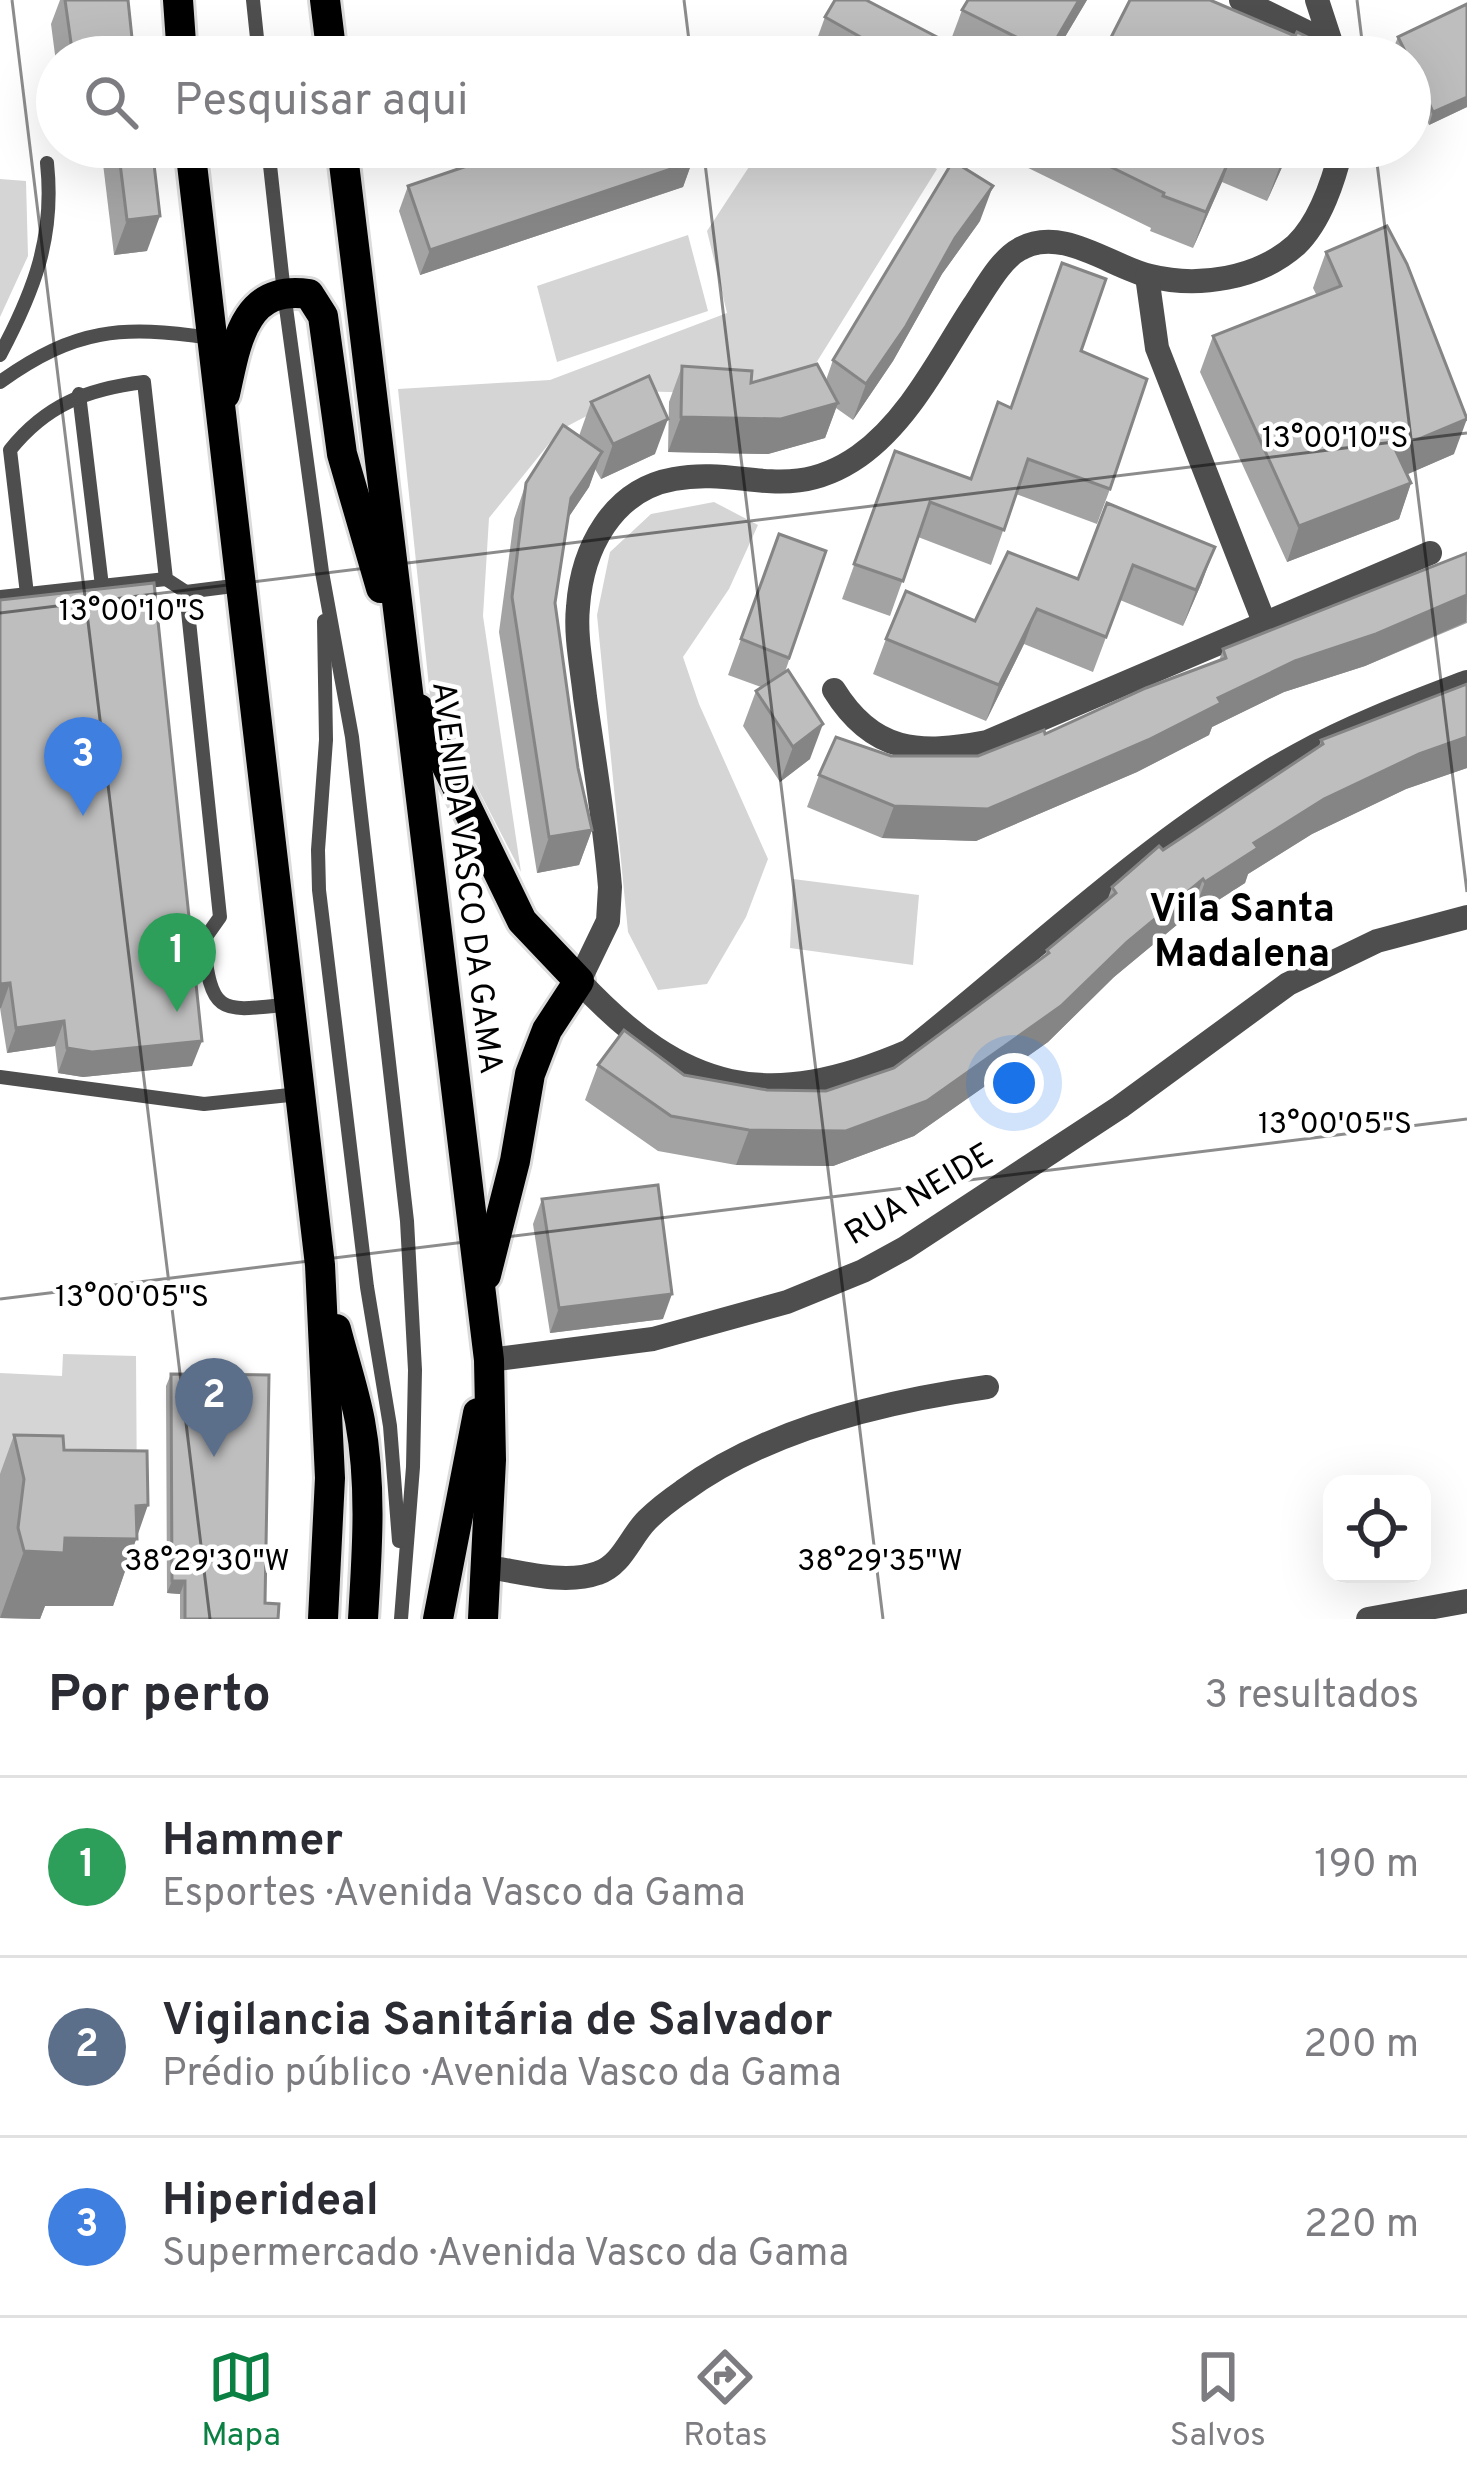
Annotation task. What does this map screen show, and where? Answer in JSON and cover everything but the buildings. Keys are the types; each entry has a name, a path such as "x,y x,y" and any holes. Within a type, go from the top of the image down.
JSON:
{"main road":[{"path":"178,0 181,36"},
{"path":"325,0 329,36"},
{"path":"192,168 320,1265 330,1478 322,1619"},
{"name":"AVENIDA VASCO DA GAMA","path":"344,168 489,1360 491,1460 483,1619"},
{"path":"220,413 248,316 284,293 309,294 323,316 347,476 403,663 446,771 522,921 579,981 547,1030 530,1074 515,1161 482,1292"},
{"path":"320,1265 360,1421 368,1537 364,1619"},
{"path":"438,1619 489,1360"}],"street":[{"path":"1240,0 1306,36"},
{"path":"1317,0 1328,36"},
{"path":"1336,168 1297,244 1268,263 1228,278 1185,282 1147,276 1073,246 1046,242 1021,248 986,286 891,426 860,455 827,473 789,483 673,479 645,488 603,523 588,557 578,607 610,887 608,921 579,981 643,1041 712,1078 759,1085 866,1070 909,1051 1151,852 1230,797 1360,723 1467,682"},
{"path":"1147,276 1157,348 1264,622"},
{"path":"834,690 851,716 873,735 908,748 949,749 987,742 1430,553"},
{"name":"RUA NEIDE","path":"489,1360 653,1340 788,1302 862,1271 905,1248 1120,1107 1288,984 1377,941 1467,917"},
{"path":"488,1568 570,1578 593,1575 617,1561 666,1503 745,1455 891,1404 987,1388"},
{"path":"1368,1619 1467,1601"}],"lane":[{"path":"253,0 257,36"},
{"path":"0,355 31,297 44,250 51,200 48,168"},
{"path":"270,168 322,572 352,736 412,1284 413,1467 401,1619"},
{"path":"0,382 51,351 95,335 129,329 211,338"},
{"path":"27,594 10,450 26,430 79,394 144,382 166,579"},
{"path":"79,394 102,586"},
{"path":"322,572 326,740 319,890 364,1267 390,1426 402,1582"},
{"path":"0,597 166,579 186,592 241,585"},
{"path":"186,592 220,917 203,941 208,987 227,1007 290,1004"},
{"path":"0,1077 203,1104 301,1094"}],"shaded area":[{"path":"748,168 937,169 813,368 738,394 634,391 560,430 489,518 483,616 521,872 430,696 398,389 550,380 727,313 707,231"},
{"path":"0,179 26,181 28,256 0,317"},
{"path":"688,235 708,311 557,362 537,286"},
{"path":"714,502 758,525 729,589 683,657 768,859 746,917 707,984 658,990 628,932 597,615 610,552 651,514"},
{"path":"793,879 919,895 913,965 790,948"},
{"path":"63,1354 136,1356 137,1506 0,1502 0,1373 62,1376"}],"place":[{"name":"Hiperideal","path":"83,816"},
{"name":"Hammer","path":"177,1012"},
{"name":"Vigilancia Sanitária de Salvador","path":"214,1457"}],"district":[{"name":"Vila Santa Madalena","path":"1242,934"}]}
